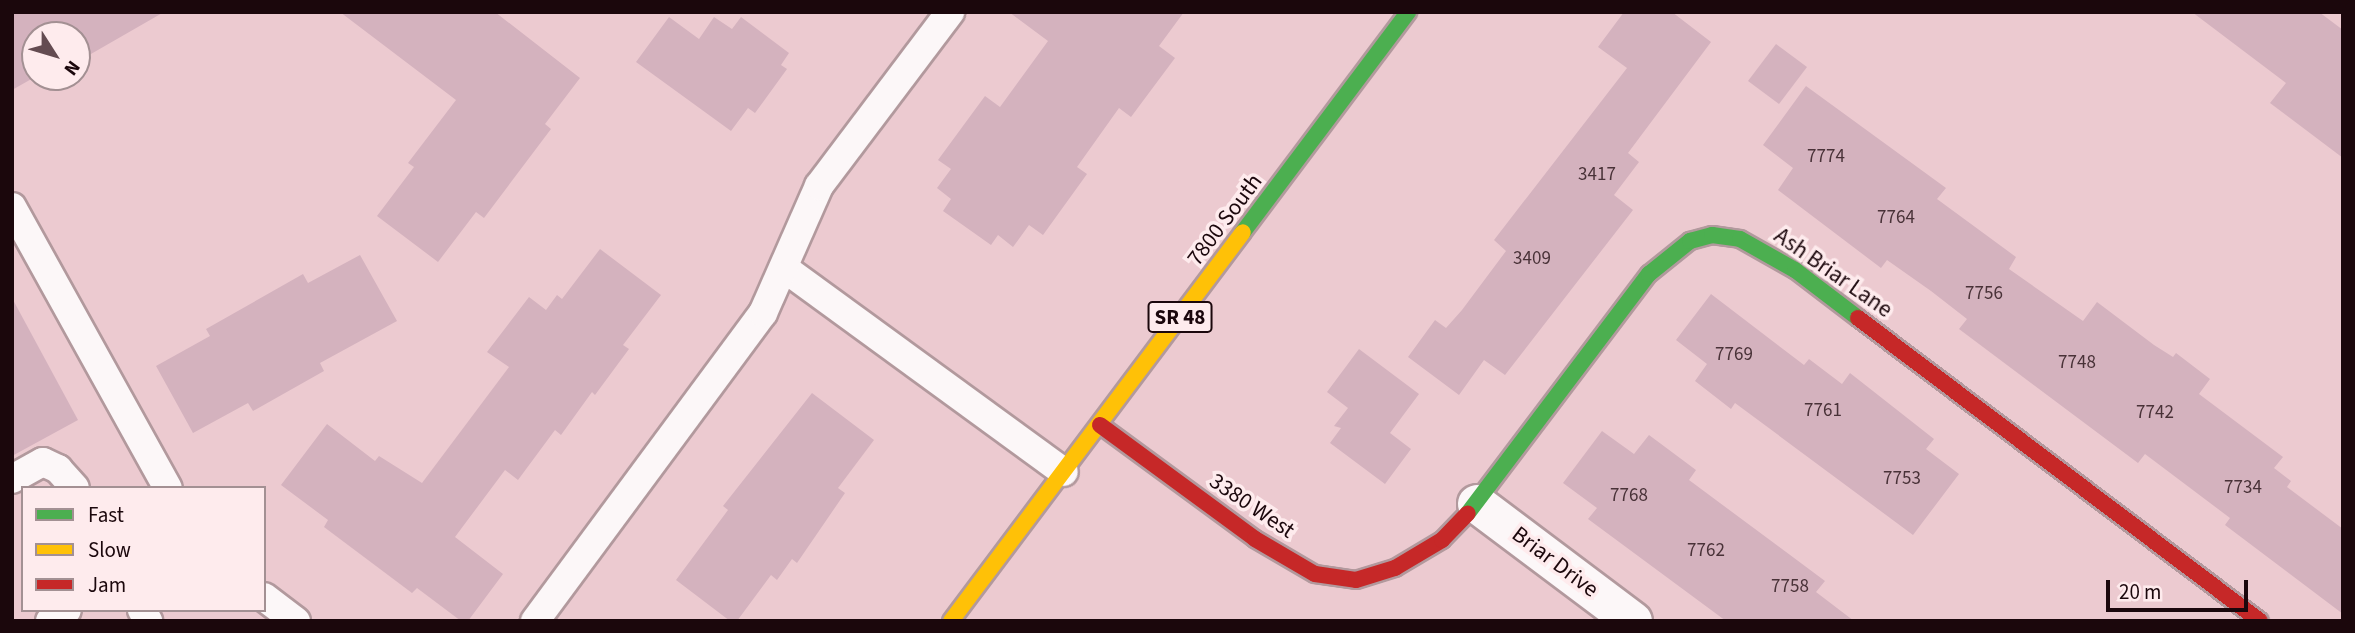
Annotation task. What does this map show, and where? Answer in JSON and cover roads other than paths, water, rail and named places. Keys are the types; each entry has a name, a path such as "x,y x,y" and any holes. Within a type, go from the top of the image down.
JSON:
{"street":[{"name":"7800 South","path":"951,621 1408,12"},
{"name":"Ash Briar Lane","path":"1395,568 1442,540 1477,504 1649,274 1690,241 1713,235 1740,239 1795,270 2260,621"},
{"name":"3380 West","path":"1100,425 1255,539 1315,574 1356,580 1395,568"},
{"name":"Briar Drive","path":"1477,504 1633,621"}],"lane":[{"path":"535,621 763,313 819,186 950,12"},
{"path":"12,207 167,486"},
{"path":"784,268 1064,472"},
{"path":"12,479 43,462 58,469 73,486"},
{"path":"266,598 296,621"}]}
